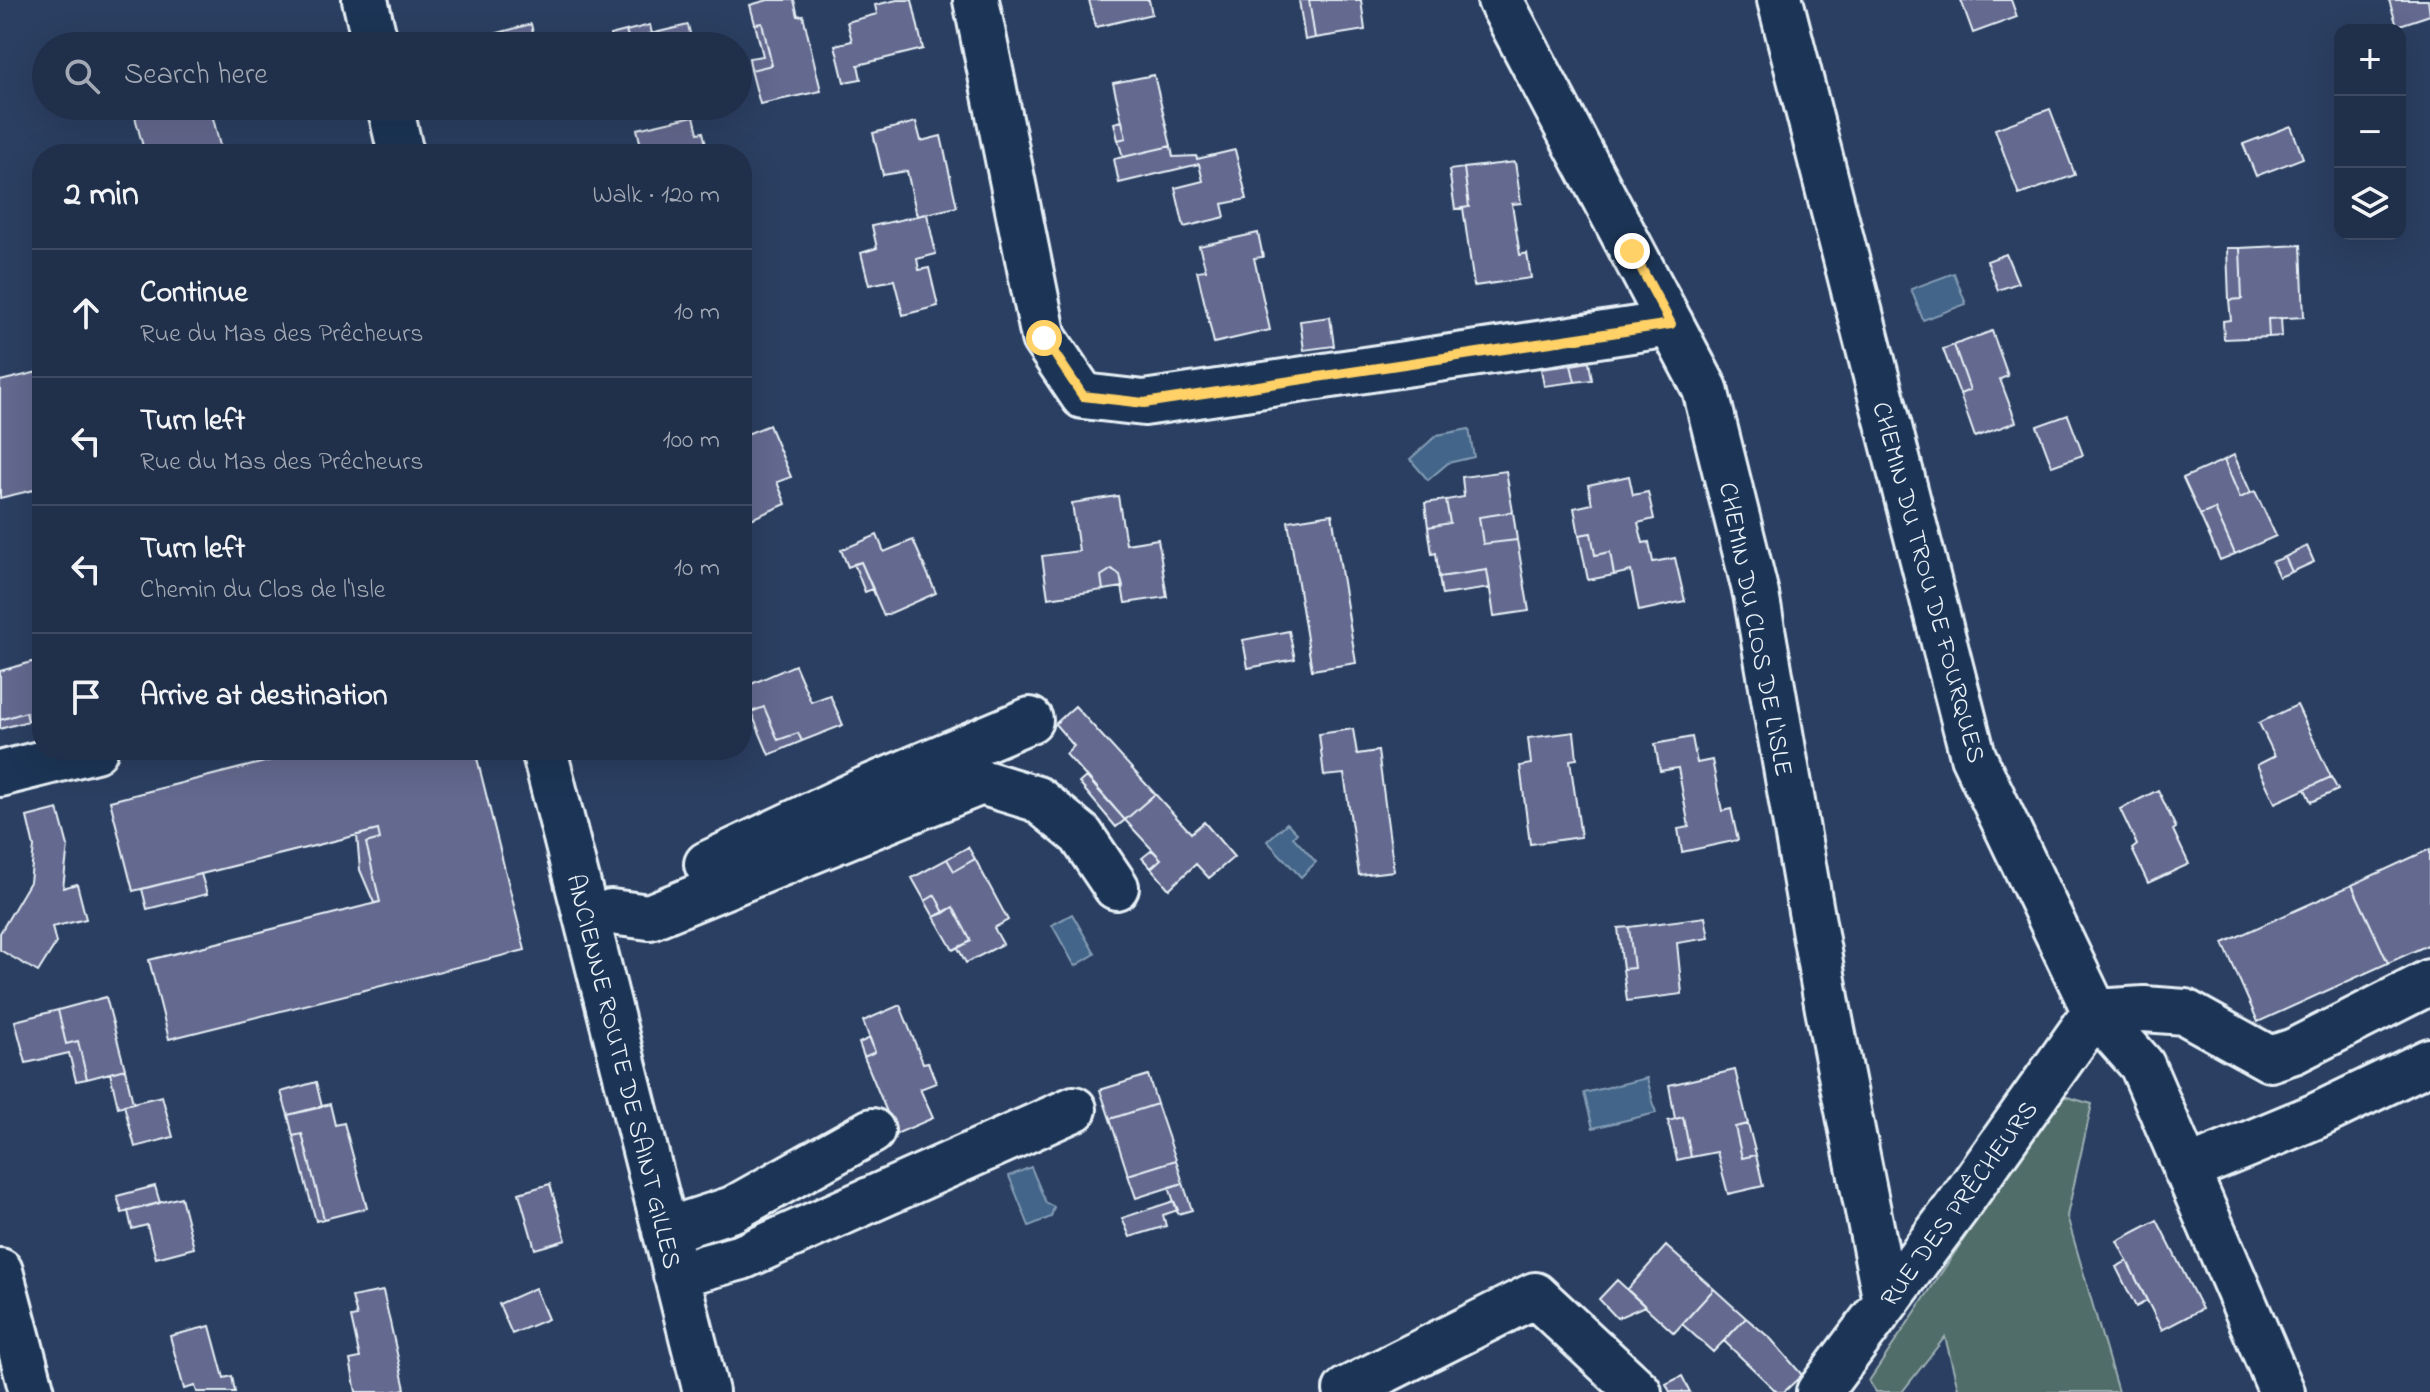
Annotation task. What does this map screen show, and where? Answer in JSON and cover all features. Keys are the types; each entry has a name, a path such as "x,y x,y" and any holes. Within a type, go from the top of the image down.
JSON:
{"street":[{"path":"976,0 1044,338 1083,396 1144,403 1671,324"},
{"name":"CHEMIN DU CLOS DE L'ISLE","path":"1500,0 1705,389 1756,594 1828,1009 1886,1302"},
{"name":"CHEMIN DU TROU DE FOURQUES","path":"1780,0 1973,756 2095,1012 2142,1065 2282,1392"},
{"path":"393,120 399,144"},
{"path":"600,919 644,894 866,789 1030,720"},
{"path":"0,774 55,760"},
{"name":"ANCIENNE ROUTE DE SAINT GILLES","path":"547,760 600,919 665,1231 706,1392"},
{"path":"600,919 649,917 981,782 1037,799 1081,835 1116,887"},
{"path":"2095,1012 2144,1009 2185,1012 2270,1059 2294,1051 2430,982"},
{"name":"RUE DES PRÊCHEURS","path":"1819,1392 2095,1012"},
{"path":"2186,1170 2316,1116 2430,1061"},
{"path":"676,1275 742,1257 1074,1109"},
{"path":"665,1231 733,1209 872,1131"},
{"path":"0,1271 32,1392"},
{"path":"1347,1392 1535,1295 1639,1392"}],"green space":[{"path":"2060,1095 2092,1104 2067,1216 2118,1392 1959,1392 1945,1337 1902,1392 1876,1392 1869,1381"}],"water":[{"path":"1954,273 1966,304 1923,320 1911,289"},
{"path":"1469,429 1474,457 1448,463 1428,480 1410,459 1437,435"},
{"path":"1287,823 1297,833 1293,837 1316,862 1301,877 1267,841"},
{"path":"1072,914 1095,954 1075,966 1052,925"},
{"path":"1647,1078 1656,1113 1593,1128 1584,1093"},
{"path":"1031,1167 1046,1203 1054,1207 1051,1217 1029,1226 1009,1176"}],"building":[{"path":"768,0 794,0 798,16 803,15 821,91 760,104 752,70 772,65 762,23 755,24 750,5"},
{"path":"912,0 923,49 858,65 861,79 844,82 835,45 852,41 847,22 877,14 875,5"},
{"path":"1089,0 1149,0 1152,14 1096,27"},
{"path":"1299,0 1309,0 1315,38 1305,40"},
{"path":"1309,0 1361,0 1365,30 1315,38"},
{"path":"1961,0 2011,0 2017,17 1973,33"},
{"path":"2389,0 2428,0 2430,15 2396,24"},
{"path":"762,23 772,65 752,70 752,58 763,56 755,24"},
{"path":"531,24 533,32 502,32"},
{"path":"650,25 652,32 626,32"},
{"path":"688,25 690,32 658,32"},
{"path":"1154,75 1171,146 1123,157 1118,140 1126,138 1113,83"},
{"path":"2050,109 2075,175 2019,195 1995,129"},
{"path":"136,120 214,120 220,144 142,144"},
{"path":"676,120 695,120 698,133 703,132 706,144 641,144 637,129"},
{"path":"1122,121 1126,138 1118,140 1114,123"},
{"path":"916,122 921,141 941,136 957,207 917,216 907,171 883,175 873,133"},
{"path":"2291,126 2303,158 2256,176 2243,144"},
{"path":"1171,146 1173,157 1196,156 1197,159 1235,150 1247,199 1222,204 1225,217 1184,227 1175,188 1203,181 1199,164 1119,183 1114,159"},
{"path":"1515,162 1521,203 1512,204 1520,255 1527,253 1531,278 1474,286 1463,208 1469,207 1464,168"},
{"path":"1464,168 1469,207 1455,209 1449,170"},
{"path":"927,214 936,254 917,259 919,270 929,268 938,306 903,315 894,280 869,285 861,253 877,248 872,226"},
{"path":"1258,233 1263,257 1254,258 1270,330 1214,343 1197,271 1206,270 1199,246"},
{"path":"2301,245 2304,317 2268,319 2269,337 2224,339 2223,321 2231,320 2229,300 2242,299 2240,248"},
{"path":"2227,248 2240,248 2242,299 2229,300"},
{"path":"2006,254 2018,283 1998,290 1987,261"},
{"path":"1330,317 1334,346 1304,350 1300,321"},
{"path":"2281,318 2282,336 2269,337 2268,319"},
{"path":"1992,331 2008,376 2000,379 2016,422 1975,437 1960,394 1970,390 1954,345"},
{"path":"1954,345 1970,390 1960,394 1943,349"},
{"path":"1589,362 1592,380 1575,382 1571,365"},
{"path":"1571,365 1575,382 1544,386 1541,369"},
{"path":"32,373 32,490 0,498 0,381"},
{"path":"2068,415 2083,455 2052,466 2037,426"},
{"path":"769,425 791,477 777,482 786,504 752,519 752,432"},
{"path":"2234,455 2251,493 2240,498 2224,460"},
{"path":"2224,460 2240,498 2255,491 2276,536 2235,554 2215,509 2200,515 2183,478"},
{"path":"1506,471 1513,512 1479,517 1483,544 1517,540 1529,611 1494,616 1487,570 1439,577 1428,527 1450,523 1446,500 1464,497 1462,477"},
{"path":"1629,476 1633,495 1648,492 1654,519 1638,523 1643,543 1649,542 1653,562 1675,558 1685,601 1639,611 1631,571 1614,575 1610,552 1595,555 1591,533 1579,535 1574,508 1592,504 1588,485"},
{"path":"1118,496 1126,544 1158,539 1167,597 1125,603 1120,575 1112,569 1101,576 1103,590 1048,598 1042,556 1079,551 1072,503"},
{"path":"1446,500 1450,523 1428,527 1425,503"},
{"path":"2215,509 2235,554 2220,560 2200,515"},
{"path":"1513,512 1517,540 1483,544 1479,517"},
{"path":"1332,514 1356,663 1312,670 1288,521"},
{"path":"1591,533 1595,555 1610,552 1614,575 1588,580 1579,535"},
{"path":"877,535 884,552 913,540 936,593 884,616 861,562 848,567 841,550"},
{"path":"2307,546 2314,562 2292,572 2285,557"},
{"path":"2285,557 2292,572 2279,577 2272,562"},
{"path":"861,562 873,589 865,592 854,564"},
{"path":"1112,569 1120,575 1123,587 1103,590 1101,576"},
{"path":"1487,570 1490,588 1442,595 1439,577"},
{"path":"1289,631 1295,659 1248,668 1243,640"},
{"path":"32,662 32,720 28,721 26,712 0,720 0,671"},
{"path":"795,665 811,702 830,695 843,725 802,741 798,733 778,740 764,707 752,712 752,684"},
{"path":"2297,705 2331,777 2275,803 2257,765 2275,756 2259,723"},
{"path":"1075,706 1155,794 1125,820 1066,754 1074,746 1055,724"},
{"path":"764,707 778,740 798,733 802,741 769,755 752,712"},
{"path":"26,712 28,721 0,729 0,720"},
{"path":"1353,729 1357,754 1378,751 1394,871 1359,875 1344,774 1324,776 1319,734"},
{"path":"1574,732 1577,759 1570,760 1581,837 1530,844 1520,766 1531,764 1528,738"},
{"path":"1692,737 1697,763 1712,760 1722,811 1731,809 1738,840 1682,852 1678,829 1689,827 1678,768 1660,771 1655,744"},
{"path":"272,760 478,760 525,950 169,1039 149,960 380,902 366,843 380,839 378,830 133,891 110,801"},
{"path":"1087,776 1125,820 1116,827 1079,783"},
{"path":"2331,777 2338,790 2311,802 2305,789"},
{"path":"2158,790 2189,864 2148,883 2132,849 2137,845 2120,809"},
{"path":"1155,794 1191,833 1204,822 1234,857 1209,878 1196,864 1169,889 1151,868 1161,859 1125,820"},
{"path":"58,809 68,846 63,888 77,884 86,919 52,927 56,943 38,972 0,950 0,933 30,882 34,847 27,817"},
{"path":"378,830 380,839 366,843 380,902 374,903 360,870 357,835"},
{"path":"968,847 975,859 954,871 947,859"},
{"path":"2430,849 2430,944 2388,963 2352,885"},
{"path":"1152,850 1161,859 1151,868 1142,858"},
{"path":"947,859 954,871 975,859 1008,920 994,928 1003,944 966,963 958,948 971,941 953,907 944,913 935,895 925,901 912,878"},
{"path":"201,874 207,894 147,909 142,889"},
{"path":"2352,885 2388,963 2258,1022 2223,943"},
{"path":"935,895 944,913 934,917 925,901"},
{"path":"953,907 971,941 953,950 934,917"},
{"path":"1705,917 1709,938 1677,943 1682,994 1627,1001 1623,969 1634,968 1629,927"},
{"path":"1629,927 1634,968 1623,969 1618,928"},
{"path":"106,997 125,1069 87,1079 78,1041 66,1044 58,1010"},
{"path":"900,1005 923,1063 928,1062 936,1083 920,1089 933,1118 896,1134 864,1057 875,1052 863,1021"},
{"path":"58,1010 66,1044 78,1041 87,1079 76,1081 69,1053 26,1063 15,1021"},
{"path":"870,1038 875,1052 864,1057 859,1043"},
{"path":"125,1069 133,1103 118,1107 110,1073"},
{"path":"1735,1070 1748,1124 1735,1127 1742,1158 1756,1155 1763,1186 1728,1194 1717,1152 1691,1157 1683,1117 1675,1119 1669,1085"},
{"path":"1148,1075 1157,1104 1110,1119 1100,1090"},
{"path":"316,1082 322,1107 288,1115 281,1092"},
{"path":"162,1096 173,1137 135,1147 124,1105"},
{"path":"330,1104 335,1125 344,1123 367,1208 324,1219 302,1134 293,1136 288,1115"},
{"path":"1157,1104 1176,1160 1128,1175 1110,1119"},
{"path":"1683,1117 1691,1157 1677,1160 1668,1121"},
{"path":"1748,1124 1756,1155 1742,1158 1735,1127"},
{"path":"302,1134 324,1219 316,1221 293,1136"},
{"path":"1176,1160 1183,1183 1136,1198 1128,1175"},
{"path":"1183,1183 1192,1210 1178,1214 1169,1187"},
{"path":"550,1184 566,1240 535,1249 519,1193"},
{"path":"155,1186 160,1203 122,1213 117,1196"},
{"path":"181,1197 194,1248 156,1258 147,1225 132,1229 128,1211"},
{"path":"1174,1201 1178,1210 1163,1215 1166,1226 1130,1237 1122,1218"},
{"path":"2157,1220 2202,1309 2162,1330 2117,1241"},
{"path":"1666,1246 1714,1289 1674,1333 1627,1290"},
{"path":"2127,1261 2147,1301 2136,1307 2116,1267"},
{"path":"1617,1280 1645,1306 1617,1318 1599,1299"},
{"path":"535,1288 548,1319 512,1334 499,1304"},
{"path":"1714,1289 1746,1318 1713,1352 1682,1324"},
{"path":"383,1291 405,1389 356,1392 350,1360 360,1358 351,1317 357,1316 352,1297"},
{"path":"1746,1318 1771,1339 1802,1375 1784,1392 1777,1392 1724,1341"},
{"path":"210,1326 224,1378 232,1376 235,1392 197,1392 195,1386 184,1389 170,1336"},
{"path":"1682,1376 1690,1392 1670,1392 1666,1384"}],"route":[{"path":"1044,338 1083,396 1144,403 1671,324 1632,251"}]}
